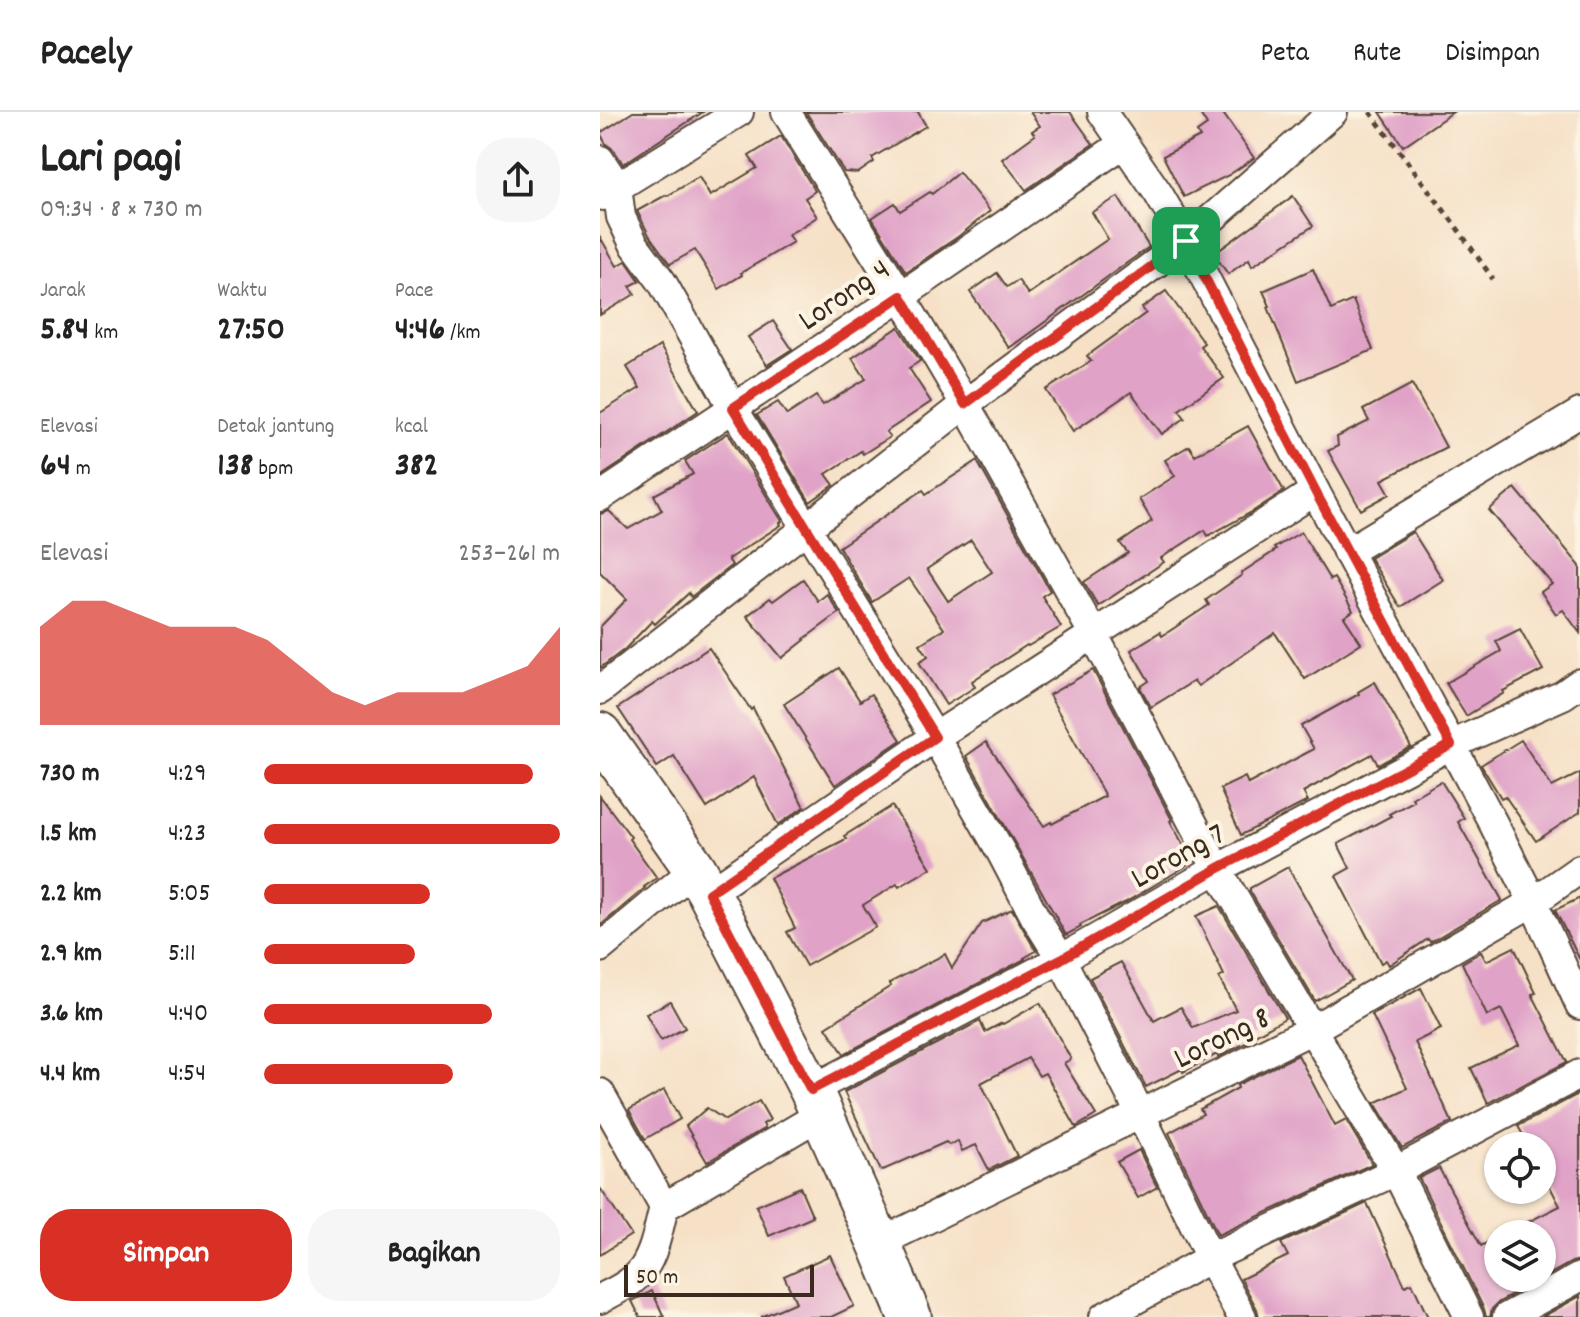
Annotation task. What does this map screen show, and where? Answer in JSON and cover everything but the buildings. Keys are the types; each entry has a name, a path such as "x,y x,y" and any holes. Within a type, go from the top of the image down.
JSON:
{"main road":[{"path":"600,734 702,881 815,1102 910,1317"}],"street":[{"path":"608,192 739,112"},
{"path":"786,112 965,404 1094,635 1217,869 1396,1171 1469,1317"},
{"path":"1102,112 1158,193 1186,241 1533,902 1580,1005"},
{"path":"600,690 965,404 1186,241 1333,112"},
{"name":"Lorong 4","path":"600,497 1123,144"},
{"path":"600,160 608,192 627,232 662,282 733,408 935,737 1061,959 1242,1317"},
{"path":"1347,552 1580,413"},
{"path":"600,948 935,737 1315,491"},
{"name":"Lorong 7","path":"664,1207 815,1102 1217,869 1451,745 1563,695 1580,683"},
{"name":"Lorong 8","path":"879,1243 1313,1029 1533,902 1580,869"},
{"path":"1104,1317 1210,1258 1396,1171 1580,1074"},
{"path":"600,1093 664,1207 644,1268 626,1284 600,1299"},
{"path":"1507,1317 1580,1277"}],"path":[{"path":"1370,112 1493,279"}],"route":[{"path":"1186,241 1451,745 1217,869 1061,959 811,1090 709,893 935,737 733,408 901,296 965,404 1186,241"}]}
